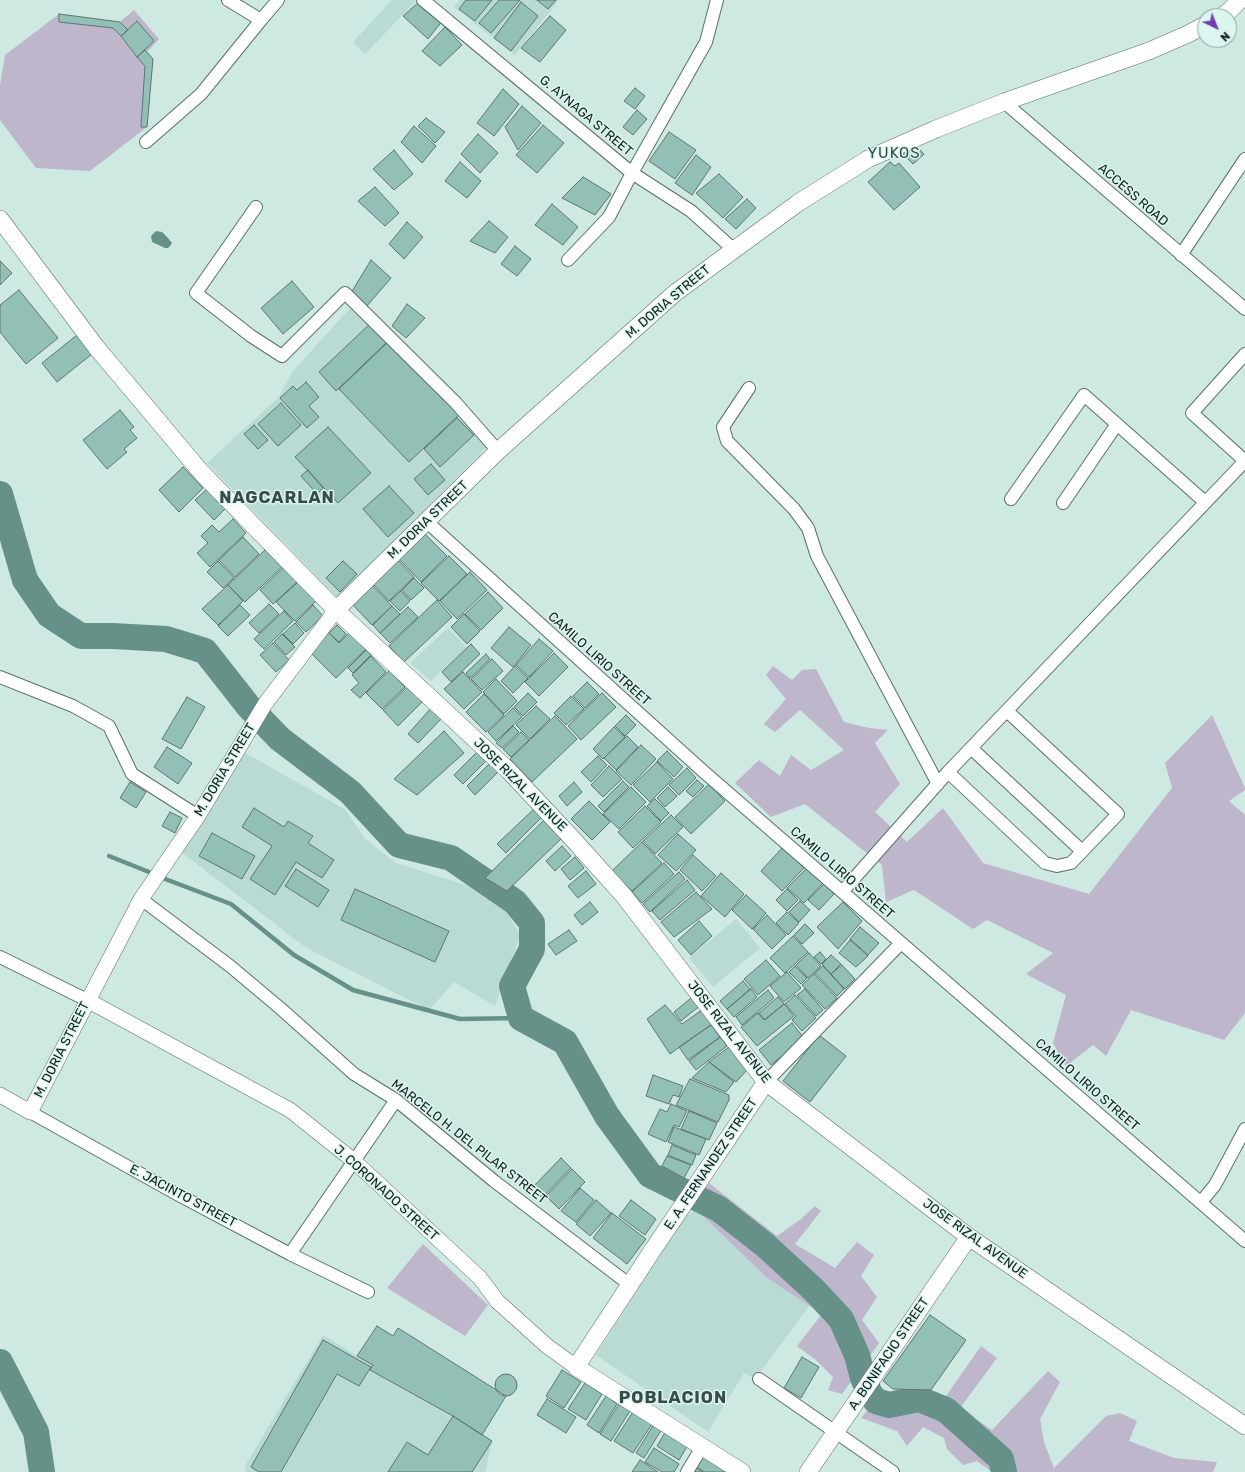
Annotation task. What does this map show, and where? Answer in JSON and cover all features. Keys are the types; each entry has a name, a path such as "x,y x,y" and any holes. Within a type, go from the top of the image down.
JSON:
{"main road":[{"path":"1232,8 1240,0"},
{"name":"M. DORIA STREET","path":"336,610 498,451 675,293 733,249 798,203 868,159 936,129 1004,102 1149,50 1197,29"},
{"name":"JOSE RIZAL AVENUE","path":"0,219 96,347 201,472 336,610 508,771 570,836 624,896 766,1082 969,1237 1244,1424"},
{"name":"E. A. FERNANDEZ STREET","path":"576,1367 766,1082"},
{"name":"A. BONIFACIO STREET","path":"808,1472 969,1237"},
{"name":"J. CORONADO STREET","path":"576,1367 742,1472"}],"street":[{"path":"228,0 261,20"},
{"path":"146,142 201,94 278,0"},
{"name":"G. AYNAGA STREET","path":"423,0 632,173 691,211 733,249"},
{"path":"568,260 609,217 632,173 706,42 717,0"},
{"name":"ACCESS ROAD","path":"1004,102 1245,309"},
{"path":"1181,255 1245,159"},
{"path":"256,207 196,293 251,336 282,356 345,293 456,403 498,451"},
{"path":"842,891 948,772 1245,461 1192,412 1245,354"},
{"path":"749,388 724,427 727,441 794,509 808,528 817,556 938,784"},
{"path":"1011,499 1084,395 1205,502"},
{"path":"1063,503 1117,424"},
{"name":"CAMILO LIRIO STREET","path":"426,521 704,772 1245,1241"},
{"name":"M. DORIA STREET","path":"30,1112 141,899 198,816 265,704 336,610"},
{"path":"0,677 73,706 109,726 132,774 198,816"},
{"path":"948,772 1045,863 1057,866 1071,863 1118,814 1006,711"},
{"path":"971,748 1082,851"},
{"name":"MARCELO H. DEL PILAR STREET","path":"141,899 230,966 354,1074 396,1100 494,1181 630,1285"},
{"name":"E. A. FERNANDEZ STREET","path":"766,1082 901,944"},
{"name":"J. CORONADO STREET","path":"0,957 88,1000 290,1110 354,1161 480,1278 497,1301 547,1346 576,1367"},
{"name":"E. JACINTO STREET","path":"0,1095 175,1193 290,1254 368,1292"},
{"path":"290,1254 396,1100"},
{"path":"1200,1202 1215,1185 1245,1129"},
{"path":"759,1379 893,1472"},
{"path":"687,1472 702,1447"}],"shaded area":[{"path":"392,0 417,0 365,54 353,42"},
{"path":"460,0 559,0 515,55 454,7"},
{"path":"134,10 159,39 147,52 153,59 147,127 90,171 36,168 0,120 0,85 5,55 59,14 120,22"},
{"path":"156,231 162,232 172,243 168,248 152,242 151,236"},
{"path":"351,307 488,446 338,598 207,463 278,398 293,371"},
{"path":"448,628 467,648 431,681 410,663"},
{"path":"773,666 792,680 802,670 816,669 844,722 869,728 888,730 875,743 900,784 875,812 907,842 943,808 983,863 1089,894 1172,788 1165,763 1212,715 1245,788 1245,790 1229,801 1245,815 1245,1013 1224,1040 1131,1010 1106,1056 1093,1045 1066,1066 1053,1043 1066,995 1026,974 1053,953 987,920 973,929 914,890 886,902 882,865 805,804 771,817 735,783 759,760 780,776 791,755 811,770 844,750 800,710 775,732 764,724 786,699 766,675"},
{"path":"242,751 346,810 365,839 396,863 497,895 520,935 495,1006 454,982 429,1010 305,947 180,851"},
{"path":"736,919 760,948 713,987 689,958"},
{"path":"709,1183 777,1236 801,1219 815,1206 821,1211 795,1244 835,1268 857,1242 874,1255 861,1276 877,1297 862,1320 879,1343 842,1394 828,1390 833,1377 816,1360 797,1346 822,1314 766,1277 694,1207"},
{"path":"702,1207 810,1305 755,1379 744,1373 708,1432 596,1355 685,1216"},
{"path":"423,1244 488,1305 465,1336 387,1288"},
{"path":"323,1335 373,1365 370,1370 453,1416 492,1441 485,1472 246,1472 245,1466"},
{"path":"981,1346 997,1358 960,1408 992,1430 1048,1371 1060,1382 1040,1419 1044,1442 1054,1468 1106,1416 1120,1413 1137,1421 1129,1441 1174,1458 1217,1462 1213,1472 992,1472 977,1461 963,1465 947,1449 944,1438 923,1427 907,1446 897,1431 861,1418 878,1397 920,1402 931,1409 946,1396"}],"building":[{"path":"466,0 492,0 475,21 459,9"},
{"path":"499,0 520,0 491,33 479,23"},
{"path":"537,0 556,0 548,9"},
{"path":"420,1 443,20 428,39 403,16"},
{"path":"521,2 538,16 511,51 494,38"},
{"path":"59,14 120,22 128,30 121,36 113,28 59,22"},
{"path":"550,16 566,30 540,62 521,48"},
{"path":"137,21 154,41 137,57 121,36"},
{"path":"445,27 462,45 440,66 422,51"},
{"path":"145,50 153,59 147,127 141,127 145,66 137,57"},
{"path":"635,88 645,96 635,109 624,101"},
{"path":"503,89 519,104 494,136 477,123"},
{"path":"522,106 541,123 518,150 505,127"},
{"path":"637,110 647,119 633,135 623,127"},
{"path":"426,118 445,132 435,143 418,126"},
{"path":"543,125 564,143 537,173 516,155"},
{"path":"414,126 436,146 422,163 401,142"},
{"path":"669,132 696,150 675,179 649,161"},
{"path":"478,134 498,153 480,173 461,154"},
{"path":"911,141 924,154 913,164 901,152"},
{"path":"394,150 413,174 394,190 373,169"},
{"path":"696,155 711,167 692,195 675,183"},
{"path":"460,162 481,181 467,198 445,181"},
{"path":"890,162 895,166 899,163 920,187 894,210 868,182"},
{"path":"719,174 743,197 723,218 696,193"},
{"path":"583,177 611,194 595,215 562,198"},
{"path":"375,187 399,213 385,226 358,201"},
{"path":"747,199 756,208 736,229 725,219"},
{"path":"552,204 578,227 563,245 535,225"},
{"path":"489,221 508,237 495,253 470,241"},
{"path":"407,222 423,237 404,259 389,244"},
{"path":"515,246 531,259 517,276 501,264"},
{"path":"371,260 391,278 366,307 351,293"},
{"path":"0,261 12,273 0,285"},
{"path":"292,281 314,307 283,334 261,308"},
{"path":"19,290 58,338 26,364 0,332 0,305"},
{"path":"407,304 425,318 406,338 392,326"},
{"path":"371,323 388,341 336,391 319,372"},
{"path":"77,335 92,354 57,382 42,363"},
{"path":"390,340 460,414 409,462 339,389"},
{"path":"306,382 319,397 309,406 319,417 307,428 280,398 293,386 297,390"},
{"path":"281,403 301,425 278,446 258,424"},
{"path":"120,410 134,427 130,430 137,438 124,449 127,452 107,469 83,440"},
{"path":"457,418 474,435 440,467 424,449"},
{"path":"254,425 268,440 258,449 244,434"},
{"path":"328,427 371,473 338,503 295,457"},
{"path":"431,464 445,480 428,495 414,479"},
{"path":"183,467 203,488 179,512 159,490"},
{"path":"308,470 323,488 317,494 301,476"},
{"path":"389,486 414,513 388,537 363,509"},
{"path":"208,488 226,508 214,520 195,500"},
{"path":"233,519 246,533 210,567 197,553 208,543 201,536 212,525 219,532"},
{"path":"425,534 447,556 421,582 399,559"},
{"path":"243,537 259,554 235,577 219,560"},
{"path":"265,550 282,567 245,602 228,585"},
{"path":"449,556 467,574 439,601 421,583"},
{"path":"398,560 414,577 389,601 373,584"},
{"path":"218,561 234,578 223,588 207,572"},
{"path":"343,561 357,574 340,592 326,578"},
{"path":"283,568 297,582 273,604 260,590"},
{"path":"470,572 487,590 457,619 440,601"},
{"path":"414,578 424,588 411,600 402,590"},
{"path":"298,582 316,601 295,621 276,602"},
{"path":"371,584 392,606 372,625 352,604"},
{"path":"228,585 243,601 218,625 202,609"},
{"path":"401,591 410,601 400,611 390,601"},
{"path":"488,592 503,608 481,630 465,614"},
{"path":"437,600 452,617 404,662 389,646"},
{"path":"269,604 279,614 259,633 249,623"},
{"path":"240,605 250,615 228,636 218,626"},
{"path":"313,605 323,616 306,632 296,622"},
{"path":"392,606 400,614 380,633 373,625"},
{"path":"408,607 418,617 390,643 380,633"},
{"path":"284,611 293,621 264,649 254,639"},
{"path":"464,614 480,631 467,644 451,627"},
{"path":"295,623 304,633 293,644 283,634"},
{"path":"337,625 346,634 339,642 329,633"},
{"path":"509,627 531,645 513,667 491,648"},
{"path":"328,632 339,643 350,632 366,649 336,678 309,651"},
{"path":"282,634 295,647 286,655 274,642"},
{"path":"539,639 553,651 529,677 516,665"},
{"path":"273,643 289,660 276,672 260,655"},
{"path":"471,644 480,654 451,682 442,672"},
{"path":"366,650 371,655 353,673 348,668"},
{"path":"554,653 568,667 539,696 525,682"},
{"path":"486,654 490,659 470,678 466,673"},
{"path":"371,656 386,672 360,698 351,690 359,683 352,675"},
{"path":"492,659 503,671 482,690 471,679"},
{"path":"515,666 528,678 513,693 501,681"},
{"path":"389,671 405,687 382,709 366,693"},
{"path":"463,672 482,692 464,709 444,689"},
{"path":"496,679 517,701 504,714 483,692"},
{"path":"587,682 599,694 585,708 573,696"},
{"path":"407,687 422,702 398,726 383,710"},
{"path":"528,693 537,702 523,716 514,707"},
{"path":"602,693 616,707 581,740 568,726"},
{"path":"484,694 504,715 486,732 466,712"},
{"path":"571,696 584,709 566,725 554,713"},
{"path":"187,697 205,707 181,749 162,739"},
{"path":"536,706 550,719 530,739 516,725"},
{"path":"432,707 443,717 418,743 408,734"},
{"path":"513,708 522,717 496,741 488,732"},
{"path":"626,715 636,725 625,736 615,726"},
{"path":"555,716 577,739 532,782 510,759"},
{"path":"513,726 519,732 502,748 496,743"},
{"path":"614,727 625,737 603,759 593,749"},
{"path":"444,731 464,753 417,795 394,779"},
{"path":"521,732 529,740 511,757 503,749"},
{"path":"627,736 638,747 616,770 604,758"},
{"path":"641,745 656,759 631,785 616,771"},
{"path":"167,747 192,763 178,784 154,767"},
{"path":"667,751 683,767 674,777 657,761"},
{"path":"477,752 486,761 463,784 454,775"},
{"path":"598,756 607,765 591,782 581,772"},
{"path":"657,762 673,779 650,802 633,785"},
{"path":"490,763 498,772 475,795 467,786"},
{"path":"609,766 622,779 603,797 591,785"},
{"path":"687,768 696,778 679,795 669,785"},
{"path":"697,780 704,786 693,797 686,791"},
{"path":"623,781 629,787 604,812 598,806"},
{"path":"130,782 146,792 136,808 120,798"},
{"path":"574,782 582,792 567,806 559,796"},
{"path":"709,784 725,801 691,834 675,817"},
{"path":"631,787 646,802 619,829 603,814"},
{"path":"668,787 677,796 665,807 657,798"},
{"path":"655,799 669,813 661,821 647,806"},
{"path":"589,801 610,822 592,840 571,819"},
{"path":"645,806 661,822 633,848 618,832"},
{"path":"254,808 284,827 288,821 313,836 308,843 334,860 322,878 296,862 275,895 250,879 272,846 242,827"},
{"path":"535,808 543,816 506,853 497,844"},
{"path":"170,812 182,818 175,833 162,826"},
{"path":"671,815 683,827 655,854 643,841"},
{"path":"545,819 563,837 507,891 485,878"},
{"path":"212,833 255,856 242,879 199,856"},
{"path":"678,834 696,850 676,871 658,855"},
{"path":"642,842 662,863 632,891 612,871"},
{"path":"562,846 571,856 555,871 546,861"},
{"path":"783,847 804,868 782,891 761,871"},
{"path":"693,855 716,876 702,891 680,870"},
{"path":"575,857 584,868 570,880 561,869"},
{"path":"664,863 674,874 642,903 632,892"},
{"path":"807,868 823,883 804,903 787,888"},
{"path":"296,869 329,890 318,907 285,886"},
{"path":"586,871 596,884 578,898 568,886"},
{"path":"679,872 685,879 650,912 643,904"},
{"path":"721,873 744,894 725,917 701,896"},
{"path":"687,880 695,890 660,920 652,911"},
{"path":"824,884 834,894 819,910 808,900"},
{"path":"355,889 449,931 435,962 341,920"},
{"path":"787,889 798,900 787,911 776,900"},
{"path":"696,892 712,909 674,937 661,922"},
{"path":"746,895 766,913 752,929 732,910"},
{"path":"800,901 810,910 799,922 789,912"},
{"path":"590,902 598,912 582,925 574,915"},
{"path":"843,902 862,921 838,949 817,927"},
{"path":"787,912 799,923 788,935 776,923"},
{"path":"767,915 786,935 772,949 753,929"},
{"path":"699,921 712,936 691,955 678,940"},
{"path":"805,924 814,933 802,944 794,935"},
{"path":"860,927 879,943 868,955 850,939"},
{"path":"569,930 577,941 556,955 548,944"},
{"path":"793,936 808,952 785,973 770,958"},
{"path":"850,940 868,956 856,967 839,953"},
{"path":"820,952 826,959 821,964 814,957"},
{"path":"809,953 821,966 808,978 796,965"},
{"path":"831,955 841,964 831,974 822,964"},
{"path":"766,960 780,976 758,995 744,979"},
{"path":"842,965 855,979 845,989 831,974"},
{"path":"795,966 807,978 801,984 789,972"},
{"path":"823,966 844,989 837,996 815,973"},
{"path":"787,972 801,988 784,1002 770,986"},
{"path":"814,974 837,998 825,1009 802,985"},
{"path":"743,981 750,989 727,1009 720,1001"},
{"path":"751,989 757,997 734,1017 727,1009"},
{"path":"805,989 823,1010 816,1016 797,995"},
{"path":"768,990 774,998 742,1025 736,1017"},
{"path":"695,995 702,1004 681,1021 674,1012"},
{"path":"795,995 816,1018 802,1031 792,1020 796,1016 785,1004"},
{"path":"778,997 784,1004 765,1020 759,1013"},
{"path":"784,1004 794,1016 757,1046 741,1027 758,1013 764,1020"},
{"path":"665,1005 682,1024 702,1010 712,1024 670,1054 647,1019"},
{"path":"792,1023 804,1038 771,1065 759,1050"},
{"path":"711,1025 720,1037 688,1060 679,1047"},
{"path":"819,1035 846,1056 810,1102 783,1081"},
{"path":"720,1037 727,1046 696,1070 689,1061"},
{"path":"729,1047 748,1069 736,1082 709,1062"},
{"path":"709,1062 734,1082 726,1092 692,1078"},
{"path":"653,1075 683,1086 679,1097 673,1095 669,1104 646,1096"},
{"path":"690,1079 729,1095 729,1100 718,1122 676,1105"},
{"path":"671,1104 687,1111 679,1127 674,1125 666,1142 648,1134 660,1109 667,1112"},
{"path":"689,1111 717,1123 709,1140 681,1129"},
{"path":"674,1127 706,1139 699,1155 668,1142"},
{"path":"672,1145 696,1155 692,1165 668,1155"},
{"path":"667,1156 691,1165 684,1178 662,1166"},
{"path":"561,1158 571,1168 542,1198 532,1188"},
{"path":"572,1169 585,1182 559,1209 546,1196"},
{"path":"580,1188 594,1200 576,1222 561,1211"},
{"path":"596,1200 611,1213 590,1236 576,1224"},
{"path":"631,1200 656,1219 645,1235 619,1216"},
{"path":"612,1213 646,1239 627,1264 593,1238"},
{"path":"930,1315 966,1340 931,1390 893,1389 883,1381"},
{"path":"377,1326 393,1336 398,1328 506,1396 482,1435 453,1416 370,1370 373,1365 357,1356"},
{"path":"323,1340 371,1367 359,1386 337,1374 281,1472 259,1472 251,1467"},
{"path":"802,1357 819,1367 801,1398 784,1388"},
{"path":"562,1370 581,1382 564,1408 546,1396"},
{"path":"506,1374 514,1377 517,1385 514,1393 506,1396 498,1393 495,1385 498,1377"},
{"path":"585,1383 602,1394 586,1420 568,1409"},
{"path":"606,1396 617,1404 599,1433 587,1425"},
{"path":"547,1399 576,1417 566,1433 537,1415"},
{"path":"619,1404 630,1411 611,1441 600,1434"},
{"path":"633,1412 652,1424 633,1453 614,1441"},
{"path":"453,1416 492,1441 472,1472 388,1472 407,1442 428,1455"},
{"path":"654,1424 662,1429 644,1458 636,1453"},
{"path":"666,1431 688,1445 679,1460 657,1446"},
{"path":"654,1448 679,1464 674,1472 662,1472 645,1462"},
{"path":"703,1453 727,1468 724,1472 704,1472 695,1466"},
{"path":"640,1460 658,1472 632,1472"},
{"path":"694,1466 703,1472 690,1472"}],"waterway":[{"path":"0,494 25,580 49,615 81,636 166,639 205,651 249,707 280,739 350,792 399,845 451,858 515,902 532,923 532,949 512,986 521,1018 565,1042 607,1116 650,1175 719,1209 765,1245 814,1290 841,1319 857,1355 863,1378 870,1394 876,1401 889,1405 919,1399 946,1410 1001,1459 1004,1472"},
{"path":"109,856 149,872"},
{"path":"160,877 231,904 294,955 353,990 460,1019 521,1018"},
{"path":"0,1362 36,1432 42,1472"}],"district":[{"name":"YUKOS","path":"894,154"},
{"name":"NAGCARLAN","path":"277,498"},
{"name":"POBLACION","path":"673,1398"}]}
